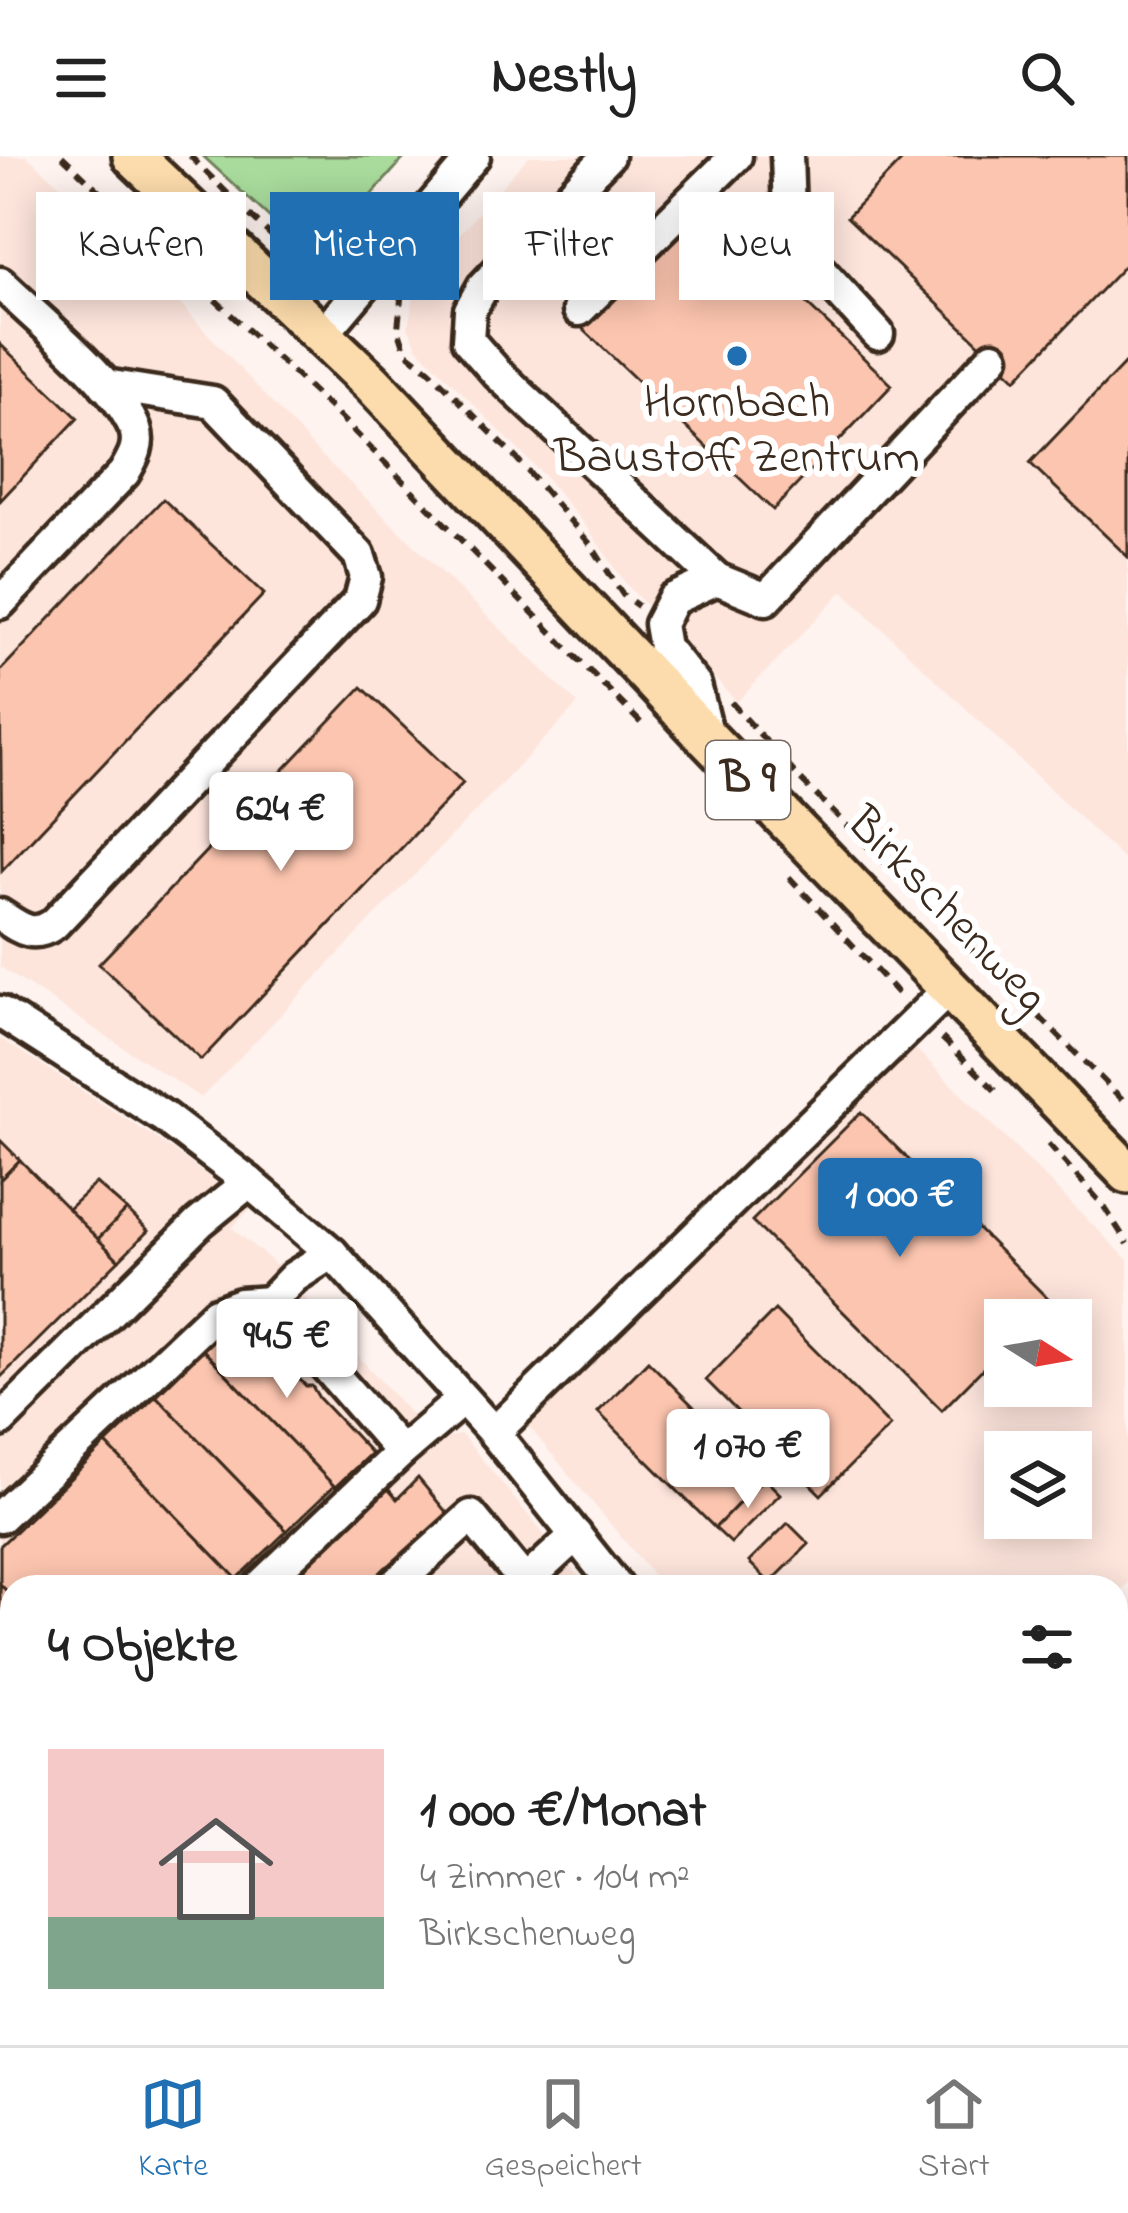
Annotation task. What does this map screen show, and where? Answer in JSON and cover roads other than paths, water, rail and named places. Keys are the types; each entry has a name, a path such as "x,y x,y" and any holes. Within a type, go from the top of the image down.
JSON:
{"main road":[{"name":"Birkschenweg","path":"133,156 323,334 1128,1173"}],"street":[{"path":"323,334 474,156"},
{"path":"608,156 483,287 470,310 468,340 497,374 717,579 766,598 993,357"},
{"path":"579,310 736,156"},
{"path":"787,156 790,238 878,334"},
{"path":"0,283 105,386 136,431 136,452 124,473 0,603"},
{"path":"0,915 28,933 42,932 54,924 360,600 366,578 359,556 213,402 105,386"},
{"path":"709,740 694,685 664,647 660,624 673,599 717,579"},
{"path":"494,1433 950,988"},
{"path":"0,1012 164,1117 332,1253 494,1433 608,1575"},
{"path":"0,1421 199,1223 249,1182"},
{"path":"0,1517 216,1313 240,1304 270,1302 294,1276 332,1253"},
{"path":"270,1302 401,1452"},
{"path":"272,1575 401,1452 464,1400"},
{"path":"405,1575 471,1516 519,1575"},
{"path":"537,1575 576,1535"}],"place":[{"name":"Hornbach Baustoff Zentrum","path":"737,356"}]}
